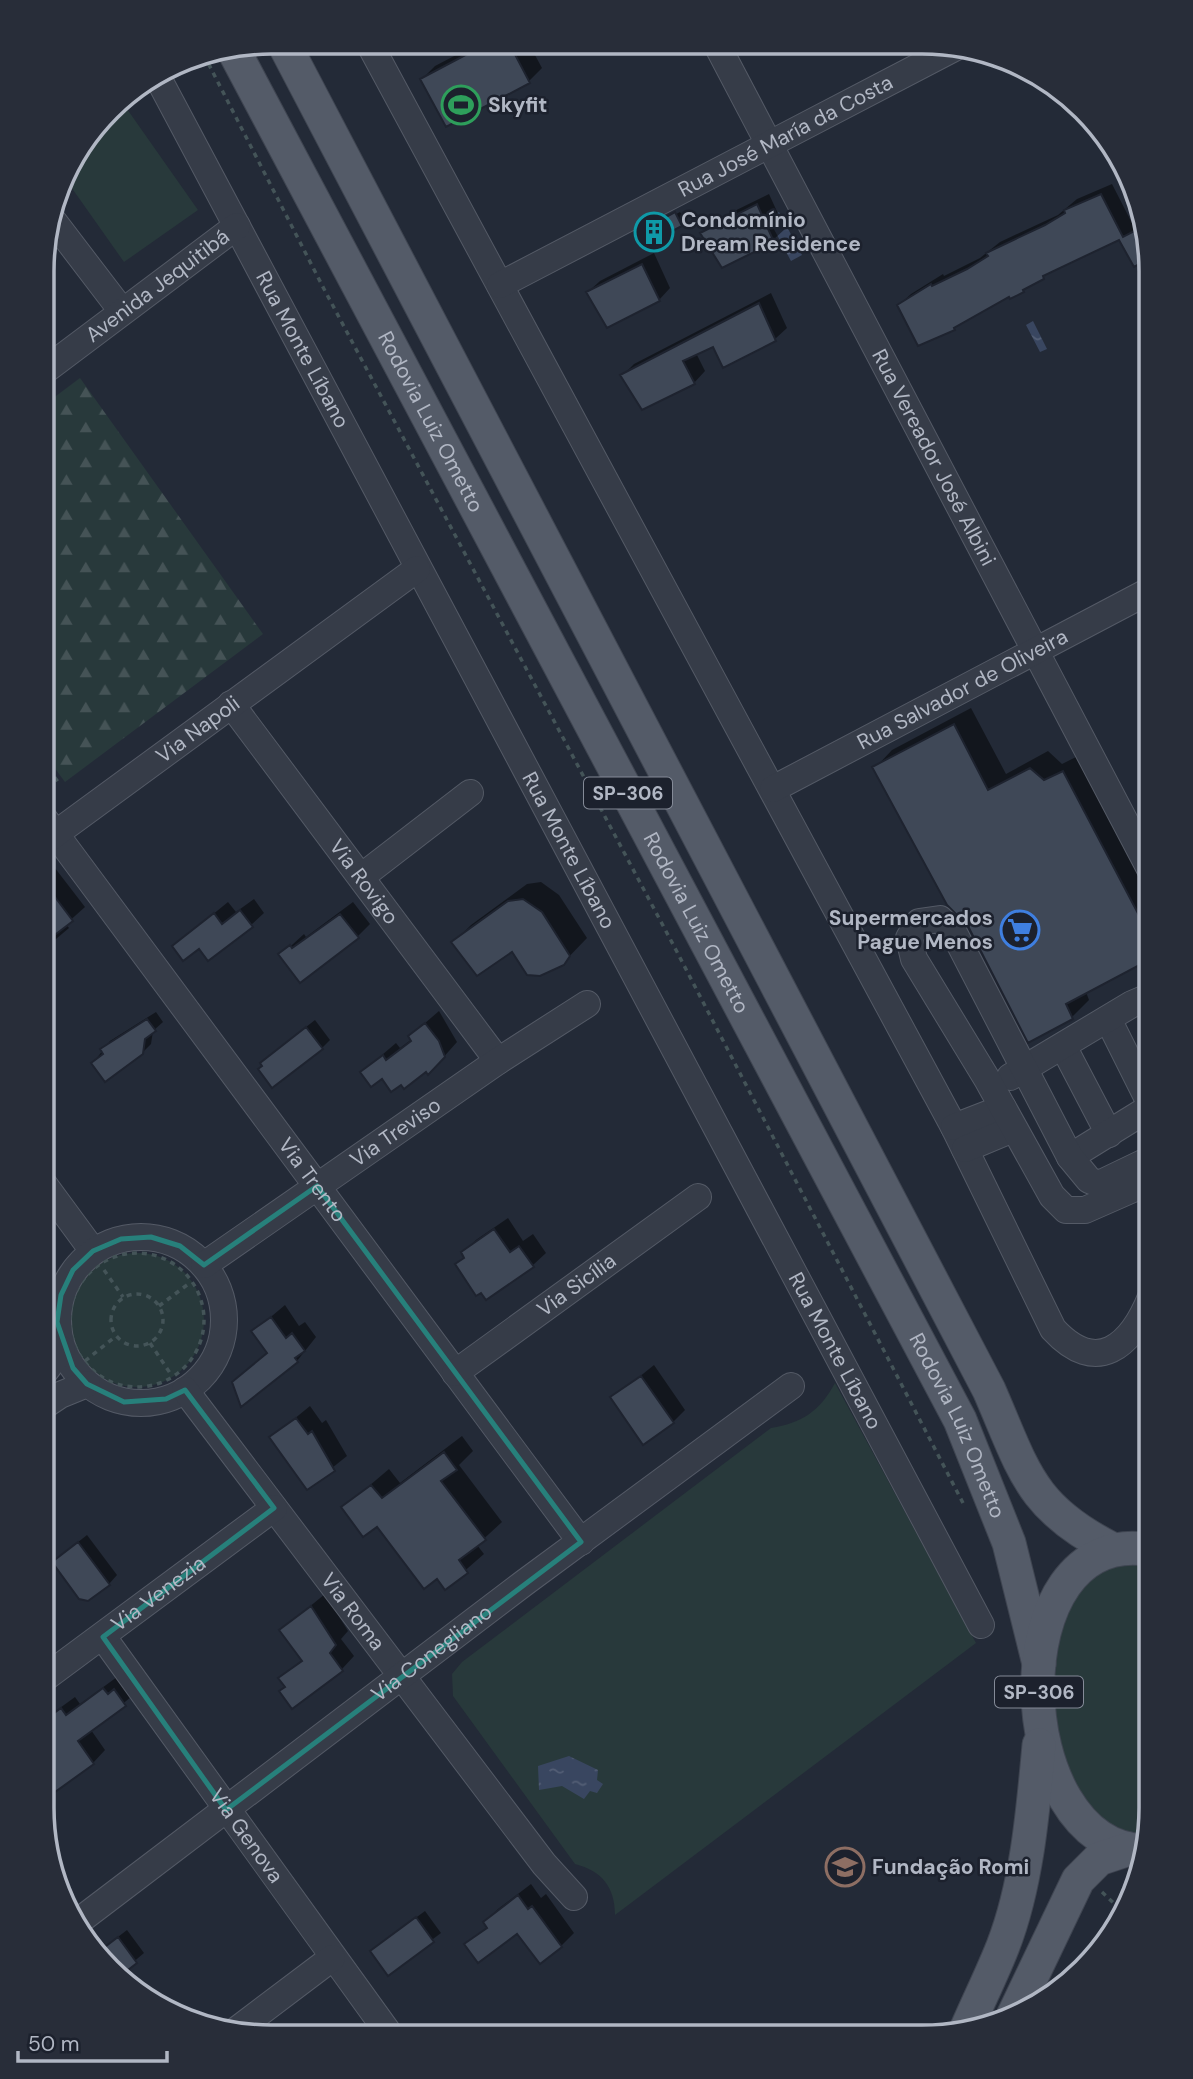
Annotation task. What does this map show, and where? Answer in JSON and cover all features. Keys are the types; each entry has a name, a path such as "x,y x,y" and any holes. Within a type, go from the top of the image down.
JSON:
{"main road":[{"name":"Rodovia Luiz Ometto","path":"291,55 982,1378 1027,1478 1049,1509 1077,1531 1112,1549"},
{"name":"Rodovia Luiz Ometto","path":"237,57 961,1420 1009,1543 1039,1664"},
{"name":"SP-306","path":"1135,1849 1102,1836 1081,1818 1060,1789 1048,1760 1041,1732 1039,1664 1046,1623 1058,1595 1085,1565 1112,1549 1138,1550"},
{"path":"971,2019 1004,1944 1026,1849 1041,1732"},
{"path":"1020,2001 1078,1881 1099,1859 1135,1851"},
{"path":"1004,1944 1015,1932 1026,1931 1038,1941 1040,1955"}],"street":[{"name":"Rua Vereador José Albini","path":"722,54 1139,847"},
{"path":"375,55 959,1138 1053,1329 1075,1350 1102,1353 1126,1340 1138,1323"},
{"name":"Rua José María da Costa","path":"500,285 940,55"},
{"name":"Rua Monte Líbano","path":"161,84 981,1625"},
{"name":"Avenida Jequitibá","path":"54,363 237,226"},
{"path":"59,229 122,311"},
{"name":"Via Napoli","path":"54,826 231,704 351,614 417,569"},
{"name":"Rua Salvador de Oliveira","path":"772,789 1139,596"},
{"name":"Via Rovigo","path":"231,704 498,1062"},
{"path":"361,877 470,793"},
{"name":"Via Trento","path":"54,840 317,1186 581,1542"},
{"path":"1138,1165 1100,1184 1089,1180 1070,1157 954,933 940,919 919,922 909,938 914,959 1052,1196 1066,1210 1085,1210 1138,1187"},
{"path":"959,1138 1002,1108 1024,1069 1139,1002"},
{"name":"Via Treviso","path":"198,1273 317,1186 587,1003"},
{"path":"1108,1019 1138,1081"},
{"path":"1063,1046 1109,1134"},
{"path":"1070,1157 1138,1114"},
{"name":"Via Sicília","path":"455,1373 698,1197"},
{"path":"54,1198 97,1258"},
{"path":"151,1237 180,1246 198,1273 217,1285 223,1308 223,1332 216,1355 203,1375 179,1383 166,1399 145,1403 124,1402 78,1365 57,1322 61,1295 74,1270 97,1258 121,1239 151,1237"},
{"path":"54,1371 78,1365"},
{"path":"54,1399 60,1395 78,1365"},
{"name":"Via Roma","path":"179,1383 544,1864 574,1897"},
{"name":"Via Conegliano","path":"84,1917 791,1386"},
{"name":"Via Venezia","path":"54,1672 274,1508"},
{"name":"Via Genova","path":"103,1637 382,2025"},
{"path":"246,2023 332,1958"}],"path":[{"path":"209,64 312,265 676,950 966,1509"},
{"path":"54,776 58,782"},
{"path":"97,1258 139,1253 159,1257 177,1267 198,1273"},
{"path":"97,1258 123,1297"},
{"path":"78,1365 70,1320 73,1298 97,1258"},
{"path":"159,1306 198,1273"},
{"path":"179,1383 200,1343 204,1322 198,1273"},
{"path":"139,1293 154,1300 159,1306 163,1322 157,1337 150,1343 128,1345 116,1336 110,1320 116,1303 123,1297 139,1293"},
{"path":"78,1365 116,1336"},
{"path":"150,1343 179,1383"},
{"path":"78,1365 126,1386 179,1383"}],"highlighted area":[{"path":"317,1186 581,1542 226,1810 103,1637 274,1508 185,1390 166,1399 124,1402 87,1384 73,1368 57,1322 61,1295 73,1270 93,1251 121,1239 151,1237 180,1246 204,1265"}],"green space":[{"path":"127,109 198,210 124,262 71,187 91,151"},
{"path":"80,378 263,634 65,782 54,767 54,398"},
{"path":"137,1253 162,1259 184,1273 198,1295 204,1320 198,1345 184,1367 162,1381 137,1387 112,1381 90,1367 76,1345 70,1320 76,1295 90,1273 112,1259"},
{"path":"835,1383 976,1643 615,1915 613,1896 605,1882 593,1871 575,1864 453,1696 452,1674 462,1662 771,1428 792,1423 809,1414 823,1401"},
{"path":"1138,1561 1137,1834 1102,1820 1076,1791 1053,1719 1054,1638 1090,1571"}],"water":[{"path":"779,212 802,255 791,261 768,218"},
{"path":"1033,321 1047,349 1040,352 1026,325"},
{"path":"569,1756 598,1770 597,1780 603,1784 597,1793 590,1791 584,1799 562,1786 539,1790 538,1766"}],"building":[{"name":"Skyfit","path":"466,55 515,55 530,83 446,127 420,79"},
{"path":"1101,194 1123,237 1135,231 1139,265 1134,267 1119,240 1043,276 1044,279 1023,290 1024,292 1010,299 1009,297 954,328 955,330 918,346 897,305 931,284 932,286 967,269 988,256 986,253 1045,225 1065,213 1064,210"},
{"path":"757,204 774,242 722,268 700,233"},
{"path":"675,212 682,226 653,241 646,228"},
{"path":"642,264 660,301 607,328 586,292"},
{"path":"759,303 776,341 723,368 713,347 683,361 695,384 642,410 620,375"},
{"path":"954,724 988,790 1030,768 1044,780 1063,771 1139,914 1139,966 1066,1004 1073,1019 1028,1043 968,926 947,905 872,767"},
{"path":"54,896 73,921 54,936"},
{"path":"523,899 542,912 570,956 564,965 540,976 527,975 512,952 477,976 451,942 508,901"},
{"path":"240,910 253,927 208,961 199,949 183,961 172,946 214,913 222,924"},
{"path":"340,914 359,938 300,983 278,954 290,945 292,948"},
{"path":"147,1019 156,1031 145,1039 143,1054 105,1082 91,1063 103,1054 100,1049"},
{"path":"425,1023 439,1041 445,1057 428,1075 426,1072 404,1089 401,1085 391,1092 382,1079 371,1087 360,1072 383,1055 386,1060 411,1041 408,1036"},
{"path":"306,1027 323,1049 272,1088 258,1069 262,1066 260,1063"},
{"path":"494,1229 510,1252 519,1246 534,1267 486,1300 481,1293 476,1296 455,1264 464,1258 461,1252"},
{"path":"271,1317 286,1338 292,1333 305,1351 295,1358 298,1362 241,1407 232,1382 267,1353 251,1331"},
{"path":"641,1376 674,1423 643,1445 610,1397"},
{"path":"296,1418 308,1434 312,1431 335,1471 307,1490 269,1437"},
{"path":"444,1452 457,1470 441,1481 486,1540 459,1560 468,1573 445,1590 437,1579 424,1589 377,1527 363,1537 341,1507 371,1485 382,1498"},
{"path":"78,1542 110,1585 88,1601 79,1599 54,1565 54,1560"},
{"path":"311,1606 336,1645 330,1653 343,1671 292,1709 279,1691 285,1687 278,1678 302,1661 279,1630"},
{"path":"103,1688 108,1694 114,1689 126,1706 78,1741 94,1764 55,1792 54,1713 61,1708 66,1715"},
{"path":"518,1895 528,1909 532,1906 562,1947 540,1964 517,1934 478,1963 464,1944 487,1928 483,1922"},
{"path":"416,1917 434,1942 388,1976 370,1951"},
{"path":"118,1937 137,1963 128,1970 105,1947"}],"place":[{"name":"Skyfit","path":"461,105"},
{"name":"Condomínio Dream Residence","path":"654,232"},
{"name":"Supermercados Pague Menos","path":"1020,930"},
{"name":"Fundação Romi","path":"845,1867"}]}
